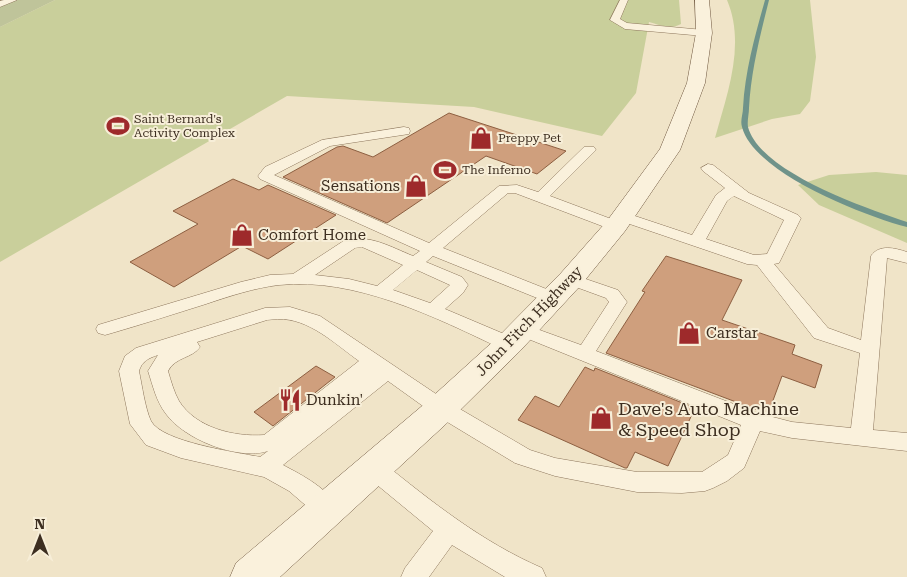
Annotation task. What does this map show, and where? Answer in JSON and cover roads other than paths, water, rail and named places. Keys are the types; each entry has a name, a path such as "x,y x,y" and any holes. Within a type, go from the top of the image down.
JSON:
{"main road":[{"name":"John Fitch Highway","path":"250,577 441,408 516,337 562,289 619,222 670,150 696,83 704,33 702,0"}],"lane":[{"path":"0,4 13,0"},
{"path":"624,0 616,20 625,26 704,33"},
{"path":"404,131 328,143 270,170 265,176 430,249 562,289 612,294 618,302 585,354"},
{"path":"540,198 589,150"},
{"path":"379,293 504,189 517,189 619,222 696,242 753,260 773,259 793,218 744,196 708,168"},
{"path":"696,242 721,198 734,189"},
{"path":"298,279 351,243 368,242 459,284 432,310"},
{"path":"861,437 879,256 884,252 888,252 907,258"},
{"path":"763,261 821,333 870,350"},
{"path":"105,329 248,285 298,279 327,281 379,293 516,337 585,354 754,421 792,430 907,442"},
{"path":"327,509 297,484 264,467 181,448 154,438 141,424 129,371 135,357 143,352 265,314 278,312 296,313 304,315 320,325 441,408 523,457 538,462 637,482 662,484 705,481 728,468 736,461 754,421"},
{"path":"320,325 304,319 278,320 179,351 164,361 158,372 170,405 186,421 200,431 245,444 260,446 275,440 380,366"},
{"path":"264,467 380,366"},
{"path":"373,468 448,530 490,558 533,577"},
{"path":"414,577 448,530"}],"waterway":[{"path":"767,0 748,80 745,127 752,143 768,159 814,188 907,225"}],"place":[{"name":"Saint Bernard's Activity Complex","path":"118,126"},
{"name":"Preppy Pet","path":"481,138"},
{"name":"The Inferno","path":"445,170"},
{"name":"Sensations","path":"416,186"},
{"name":"Comfort Home","path":"242,235"},
{"name":"Carstar","path":"689,333"},
{"name":"Dunkin'","path":"290,400"},
{"name":"Dave's Auto Machine & Speed Shop","path":"601,418"}]}
